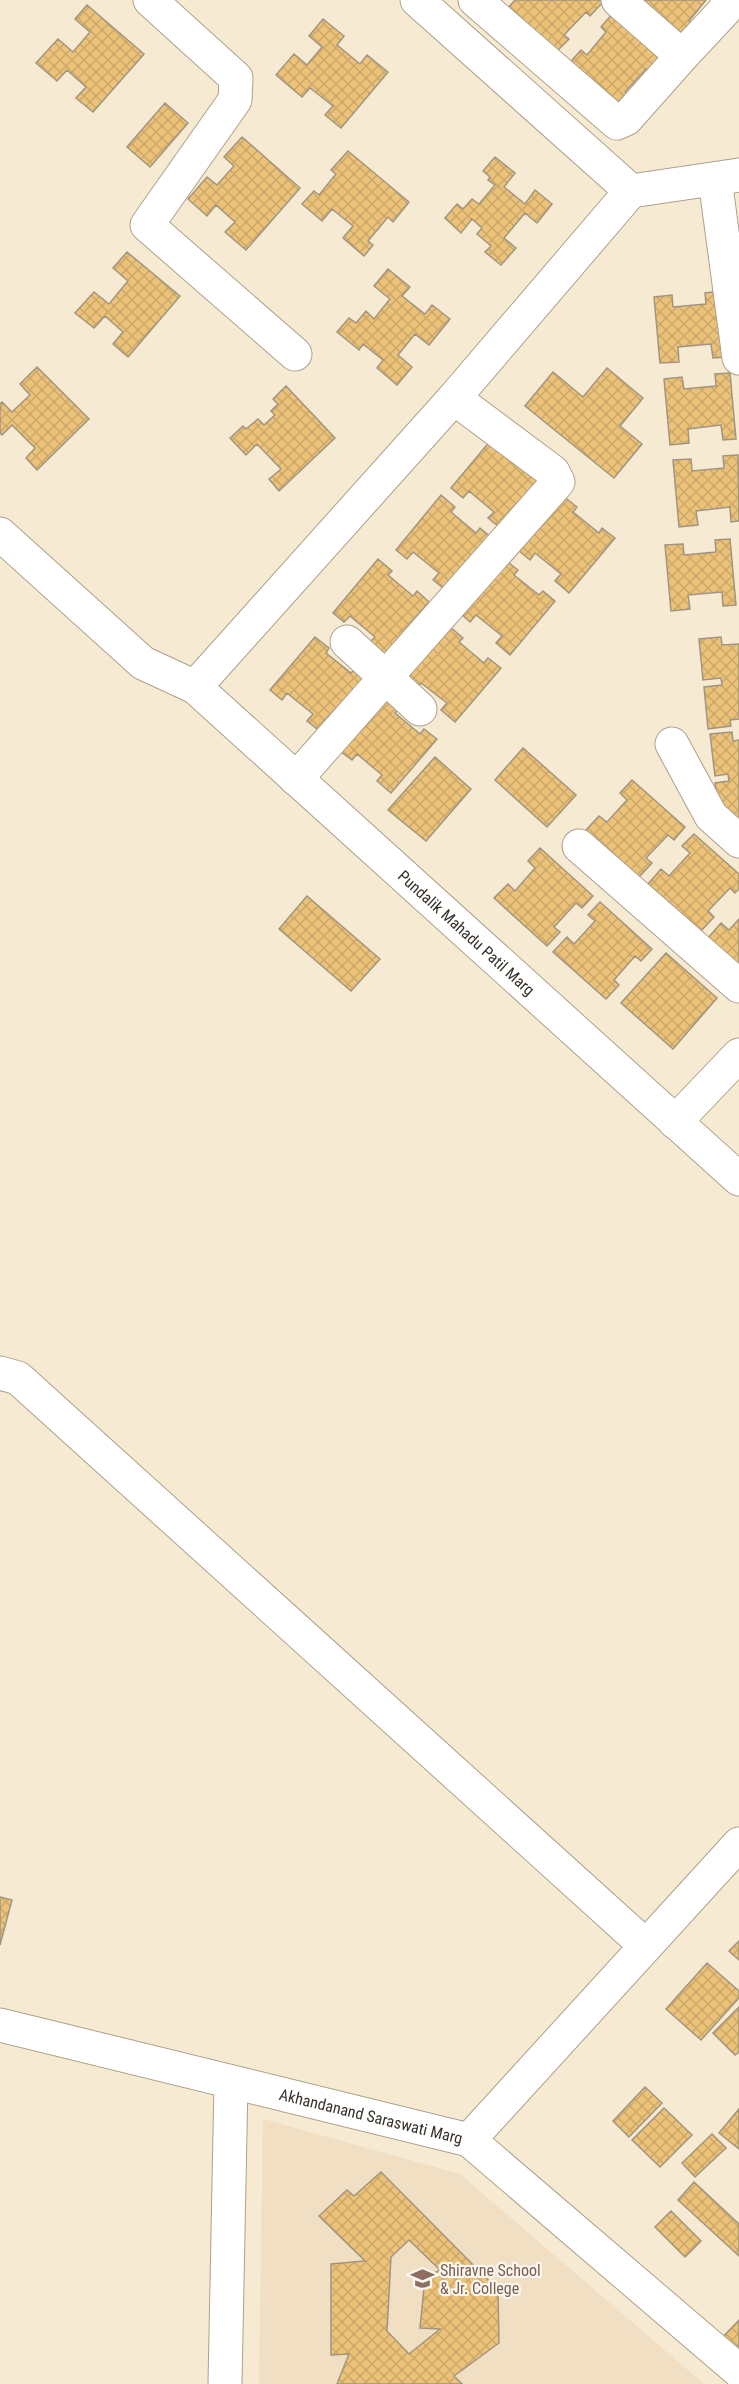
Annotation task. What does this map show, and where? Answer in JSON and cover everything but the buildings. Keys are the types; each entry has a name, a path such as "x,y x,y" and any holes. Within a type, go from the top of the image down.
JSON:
{"street":[{"path":"150,0 236,78 235,100 147,225 295,354"},
{"path":"417,0 631,191"},
{"path":"475,0 617,123 626,119 725,10 728,0"},
{"path":"618,0 682,56"},
{"path":"195,687 454,398 631,191 727,177 739,358"},
{"path":"296,779 558,482 553,472 454,398"},
{"name":"Pundalik Mahadu Patil Marg","path":"0,534 143,663 195,687 739,1179"},
{"path":"347,642 420,709"},
{"path":"672,744 711,816 739,841"},
{"path":"579,846 739,986"},
{"path":"675,1122 739,1055"},
{"path":"0,1373 18,1378 646,1946"},
{"path":"469,2140 739,1844"},
{"name":"Akhandanand Saraswati Marg","path":"0,2025 469,2140 739,2371"},
{"path":"225,2384 231,2082"}],"shaded area":[{"name":"Shiravne School & Jr. College","path":"263,2119 460,2174 704,2384 259,2384"}],"place":[{"name":"Shiravne School & Jr. College","path":"422,2279"}]}
